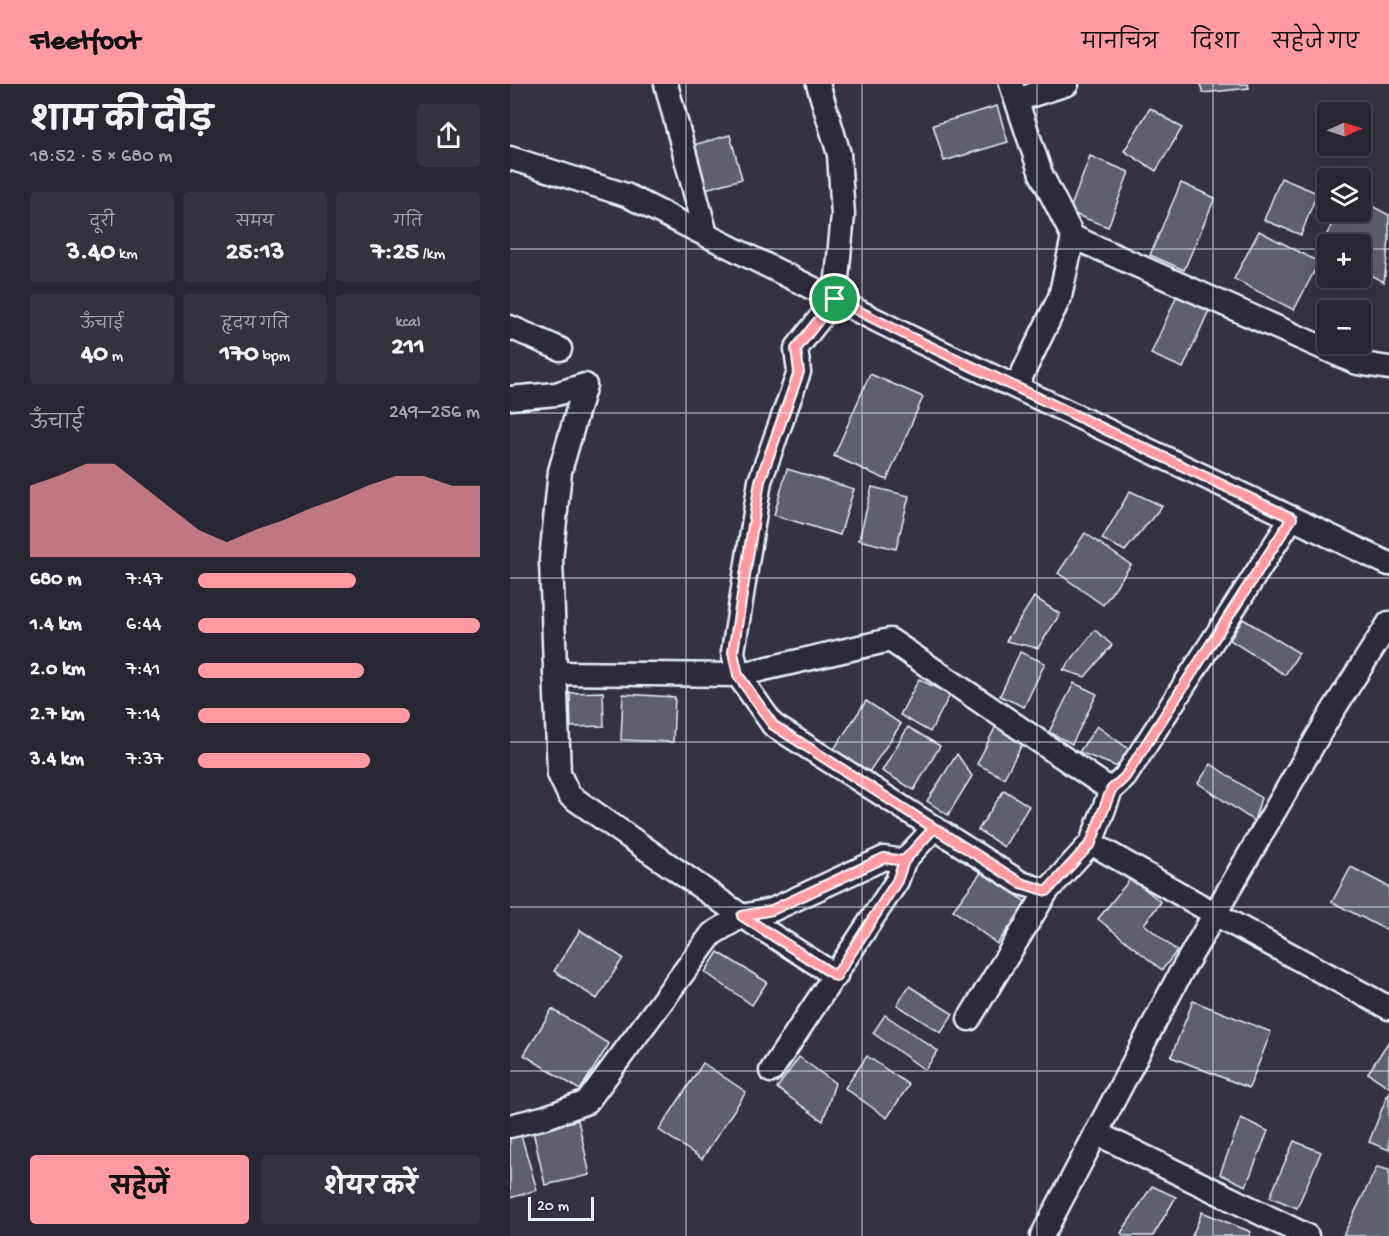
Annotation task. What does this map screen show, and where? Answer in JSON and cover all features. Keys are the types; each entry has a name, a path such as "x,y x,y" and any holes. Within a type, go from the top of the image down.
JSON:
{"street":[{"path":"666,84 706,234"},
{"path":"818,84 839,154 843,215 835,299 796,349 799,372 760,481 733,652 738,675 773,725 1021,883 1047,891"},
{"path":"1067,84 1014,92 1041,174 1073,237 1358,363 1389,368"},
{"path":"510,158 626,195 1016,387 1389,564"},
{"path":"1016,387 1059,297 1073,237"},
{"path":"510,327 560,349"},
{"path":"510,398 556,394 585,385 561,471 551,560 559,774 569,795 742,916 836,976"},
{"path":"969,1019 1047,891 1091,843 1111,790 1125,777 1292,518"},
{"path":"1042,1236 1180,974 1332,712 1389,623"},
{"path":"555,673 738,675 890,640 1111,790"},
{"path":"771,1071 897,881 904,861 934,828"},
{"path":"1091,843 1215,915 1389,1008"},
{"path":"510,1126 546,1117 587,1102 712,934 742,916 772,910 884,858 904,861"},
{"path":"1096,1133 1307,1236"}],"building":[{"path":"1200,84 1248,84 1249,88 1203,93"},
{"path":"997,106 1008,142 944,161 933,125"},
{"path":"1150,108 1182,128 1156,171 1124,151"},
{"path":"730,135 742,179 705,189 693,145"},
{"path":"1090,156 1129,172 1108,227 1069,212"},
{"path":"1281,178 1317,193 1301,235 1264,220"},
{"path":"1181,183 1215,198 1184,270 1150,255"},
{"path":"1371,206 1389,215 1389,240 1384,282 1371,276 1371,234 1327,234 1333,222 1371,222"},
{"path":"1259,231 1317,261 1317,266 1294,310 1234,279"},
{"path":"1178,293 1210,308 1183,368 1151,354"},
{"path":"870,374 923,397 887,480 834,456"},
{"path":"787,469 854,489 840,535 774,515"},
{"path":"872,487 909,496 896,549 859,540"},
{"path":"1130,491 1162,506 1125,551 1102,539"},
{"path":"1085,533 1131,565 1103,605 1058,573"},
{"path":"1034,597 1060,614 1038,648 1006,641"},
{"path":"1243,619 1299,653 1285,675 1230,640"},
{"path":"1095,630 1112,645 1085,677 1063,670"},
{"path":"1020,652 1045,663 1024,707 1000,696"},
{"path":"919,679 950,695 930,732 900,715"},
{"path":"1074,683 1097,694 1072,744 1049,732"},
{"path":"603,692 604,726 571,727 570,693"},
{"path":"623,694 675,697 673,742 621,740"},
{"path":"866,701 901,724 869,772 834,749"},
{"path":"998,722 1026,737 1004,778 977,764"},
{"path":"1097,726 1130,750 1118,767 1079,752"},
{"path":"908,727 940,746 914,790 882,771"},
{"path":"957,754 972,776 948,815 927,801"},
{"path":"1211,764 1261,798 1254,821 1198,783"},
{"path":"1004,790 1029,806 1004,847 978,830"},
{"path":"1351,867 1389,887 1388,931 1332,902"},
{"path":"983,870 1027,903 997,944 953,910"},
{"path":"1131,878 1161,902 1144,924 1177,951 1162,970 1098,919"},
{"path":"580,930 623,958 597,999 554,971"},
{"path":"718,952 767,982 752,1005 705,972"},
{"path":"909,986 953,1014 941,1033 897,1005"},
{"path":"1193,1001 1271,1032 1249,1088 1171,1057"},
{"path":"552,1009 609,1044 580,1090 524,1055"},
{"path":"885,1015 938,1051 925,1070 873,1033"},
{"path":"1389,1041 1389,1087 1368,1073"},
{"path":"867,1056 909,1085 887,1118 845,1088"},
{"path":"799,1057 835,1083 823,1121 777,1088"},
{"path":"703,1063 746,1092 702,1159 659,1130"},
{"path":"1389,1091 1389,1150 1369,1142"},
{"path":"1241,1118 1268,1131 1246,1186 1220,1174"},
{"path":"578,1120 590,1175 545,1185 533,1131"},
{"path":"521,1135 537,1190 510,1198 510,1138"},
{"path":"1294,1141 1321,1152 1297,1208 1270,1197"},
{"path":"1377,1167 1389,1170 1389,1236 1343,1236"},
{"path":"1152,1186 1176,1197 1153,1236 1124,1236 1121,1233"},
{"path":"1202,1212 1251,1232 1249,1236 1192,1236"}],"route":[{"path":"835,299 796,349 799,372 760,481 733,652 738,675 773,725 934,828 904,861 884,858 772,910 742,916 836,976 897,881 904,861 934,828 1021,883 1047,891 1091,843 1111,790 1125,777 1292,518 912,338 835,299"}]}
